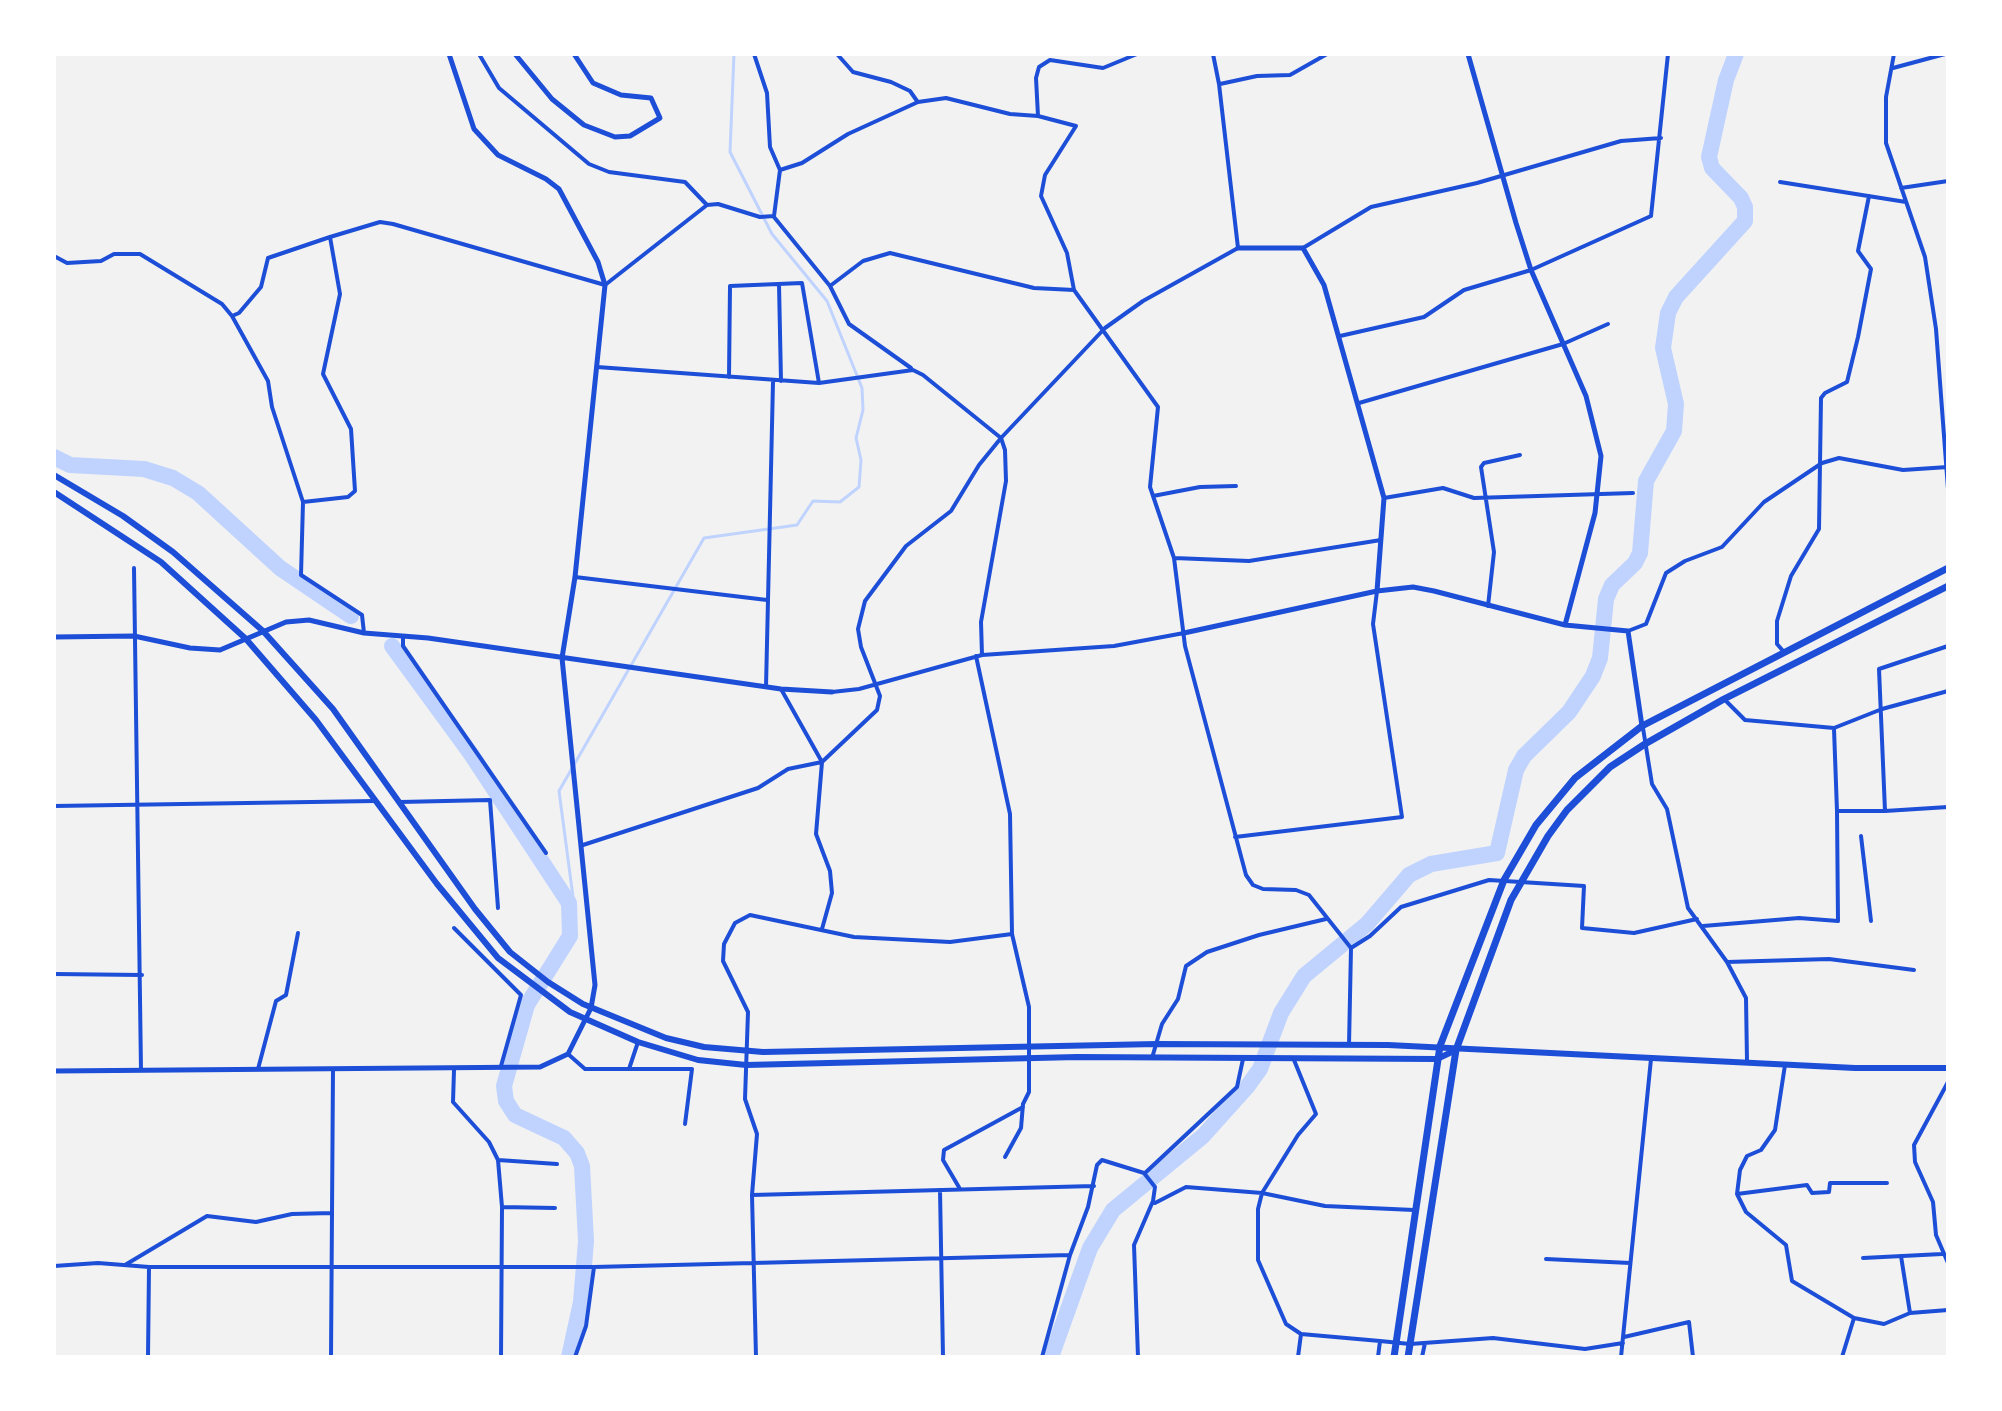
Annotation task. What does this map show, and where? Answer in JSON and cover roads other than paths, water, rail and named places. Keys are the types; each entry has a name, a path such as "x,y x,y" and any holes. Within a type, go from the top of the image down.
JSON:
{"highway":[{"path":"1394,1357 1440,1046 1504,880 1554,801 1600,756 1642,726 1948,568"},
{"path":"1408,1357 1456,1050 1521,880 1567,810 1610,767 1645,744 1724,699 1948,586"}],"main road":[{"path":"54,475 123,516 173,552 263,631 333,709 497,937 548,982 591,1008 666,1038 747,1051 1157,1044 1440,1046 1456,1050 1785,1065 1948,1068"},
{"path":"54,492 161,562 246,639 308,709 468,924 498,958 531,985 586,1020 638,1042 698,1060 746,1065 1243,1056 1437,1059 1456,1050"}],"street":[{"path":"54,1071 540,1067 568,1054 591,1008 595,985 562,658 575,577 605,285 598,262 559,189 546,179 498,155 474,129 449,54"},
{"path":"479,54 499,88 589,164 609,172 685,182 707,205"},
{"path":"515,54 552,99 584,125 615,137 630,136 660,118 651,98 621,95 593,83 574,54"},
{"path":"754,54 767,93 770,147 780,170 774,216 830,286 849,324 1001,438 1006,481 981,622 979,655 1010,814 1012,934 1029,1007 1030,1046 1029,1092 1023,1107 1021,1128 1005,1157"},
{"path":"837,54 853,72 910,91 918,102"},
{"path":"1038,116 1036,78 1043,62 1050,60 1103,68 1137,54"},
{"path":"1213,54 1238,248"},
{"path":"1219,84 1257,76 1290,75 1327,54"},
{"path":"1468,54 1531,270 1595,427 1601,456 1599,494 1565,625"},
{"path":"1340,336 1424,317 1464,290 1531,270 1651,216 1668,54"},
{"path":"1894,54 1885,120 1886,143 1925,257 1936,329 1948,489"},
{"path":"1893,68 1945,54"},
{"path":"780,170 802,163 848,134 918,102 946,98 1076,126 1045,175 1041,196 1067,253 1074,290 1105,328 1123,362 1158,407 1152,447 1153,496 1174,558 1184,633 1198,700 1246,875 1253,885 1263,889 1302,891 1351,948 1349,1045"},
{"path":"583,845 758,788 788,769 822,762 877,710 880,696 873,685 858,629 865,601 906,546 951,511 979,465 1001,438 1105,328 1143,301 1238,248 1303,248 1371,207 1502,176 1621,141 1661,138"},
{"path":"1901,188 1948,181"},
{"path":"1780,182 1906,202"},
{"path":"1784,652 1777,644 1777,621 1791,576 1816,538 1822,463 1821,398 1847,382 1871,269 1858,251 1869,196"},
{"path":"605,285 707,205 718,204 760,217 774,216"},
{"path":"232,316 239,313 261,287 268,258 380,222 605,285"},
{"path":"303,502 348,497 355,491 351,429 323,374 340,294 330,237"},
{"path":"1235,837 1402,817 1373,624 1384,498 1324,285 1303,248"},
{"path":"830,286 863,261 890,253 1034,288 1074,290"},
{"path":"54,256 67,263 101,261 114,254 140,254 222,304 232,316 268,381 272,407 303,502 301,575 362,615 364,633"},
{"path":"729,377 730,286 802,283 819,383"},
{"path":"779,284 781,382"},
{"path":"1359,403 1563,344 1608,324"},
{"path":"597,367 819,383 913,370"},
{"path":"766,687 773,381"},
{"path":"1488,606 1494,552 1481,473 1484,463 1520,455"},
{"path":"54,637 134,636 211,650 286,622 309,620 364,633 781,689 832,692 873,685 979,655 1114,646 1377,591 1413,587 1565,625 1628,631 1646,624 1666,573 1685,561 1722,547 1764,502 1822,463 1839,458 1903,470 1946,467"},
{"path":"1153,496 1200,487 1236,486"},
{"path":"1384,498 1443,488 1462,496 1487,497 1633,493"},
{"path":"1174,558 1249,561 1381,540"},
{"path":"134,568 141,1072"},
{"path":"575,577 767,600"},
{"path":"1628,631 1652,784 1667,809 1688,908 1727,962 1746,998 1747,1061"},
{"path":"403,636 403,646 546,853"},
{"path":"1885,811 1879,669 1948,646"},
{"path":"781,689 822,762 816,834 830,871 832,893 829,913 822,929"},
{"path":"1724,699 1745,720 1834,728 1882,709 1948,691"},
{"path":"1703,926 1799,918 1838,921 1834,728"},
{"path":"400,802 490,800 498,908"},
{"path":"54,806 377,801"},
{"path":"1837,811 1948,807"},
{"path":"1861,836 1871,921"},
{"path":"1351,948 1370,936 1401,907 1489,880 1584,886 1582,928 1634,933 1697,919"},
{"path":"756,1357 752,1195 757,1134 745,1099 748,1012 723,961 724,944 735,923 750,915 854,937 950,942 1012,934"},
{"path":"1152,1058 1162,1024 1178,999 1186,966 1207,952 1259,935 1326,919"},
{"path":"454,928 521,995 501,1069"},
{"path":"258,1070 276,1001 286,995 298,933"},
{"path":"1727,962 1829,959 1914,970"},
{"path":"54,974 142,975"},
{"path":"629,1069 638,1042"},
{"path":"568,1054 585,1069 692,1069 685,1124"},
{"path":"1144,1173 1237,1087 1243,1056"},
{"path":"1294,1057 1316,1114 1298,1135 1262,1193 1256,1223 1258,1260 1286,1324 1301,1334 1396,1343 1493,1338 1585,1349 1689,1322 1693,1357"},
{"path":"1621,1357 1651,1057"},
{"path":"1785,1065 1775,1130 1761,1150 1747,1156 1740,1170 1737,1194 1746,1212 1786,1245 1790,1253 1792,1281 1854,1318 1884,1324 1910,1313 1948,1310"},
{"path":"331,1357 333,1069"},
{"path":"454,1070 453,1102 489,1142 498,1160 502,1207 501,1357"},
{"path":"1948,1082 1914,1145 1915,1162 1933,1202 1936,1235 1948,1263"},
{"path":"960,1190 943,1160 944,1150 1023,1107"},
{"path":"498,1160 557,1164"},
{"path":"1042,1357 1067,1277 1070,1255 1094,1186 1097,1165 1102,1160 1144,1173 1155,1187 1152,1204 1134,1245 1138,1357"},
{"path":"1737,1194 1807,1185 1812,1193 1829,1192 1830,1183 1887,1183"},
{"path":"752,1195 1094,1186"},
{"path":"1152,1204 1186,1187 1262,1193 1325,1206 1414,1210"},
{"path":"940,1190 943,1357"},
{"path":"502,1207 555,1208"},
{"path":"124,1265 207,1216 256,1222 292,1214 332,1213"},
{"path":"1863,1258 1942,1254"},
{"path":"54,1266 592,1267 1070,1255"},
{"path":"1901,1256 1910,1313"},
{"path":"1546,1259 1630,1263"},
{"path":"148,1357 149,1267"},
{"path":"575,1357 586,1326 592,1267"},
{"path":"1842,1357 1854,1318"},
{"path":"1298,1357 1301,1334"},
{"path":"1378,1357 1380,1341"},
{"path":"1422,1357 1425,1343"}],"waterway":[{"path":"569,903 573,897 559,791 704,538 797,525 813,501 840,502 859,487 861,460 856,438 863,410 862,388 827,301 772,234 730,152 734,54"},
{"path":"1051,1357 1090,1248 1113,1210 1203,1136 1247,1087 1260,1069 1281,1013 1304,976 1367,924 1409,875 1431,864 1497,853 1516,770 1524,756 1569,712 1593,676 1600,658 1606,599 1612,585 1635,563 1640,553 1646,481 1674,431 1676,404 1663,348 1668,313 1676,297 1745,221 1741,198 1712,168 1709,157 1726,80 1736,54"},
{"path":"54,457 70,465 144,469 173,478 198,493 280,568 351,616"},
{"path":"392,646 471,754 569,903 570,936 527,1005 504,1086 506,1101 515,1115 564,1138 577,1153 582,1166 586,1241 581,1302 569,1357"}]}
